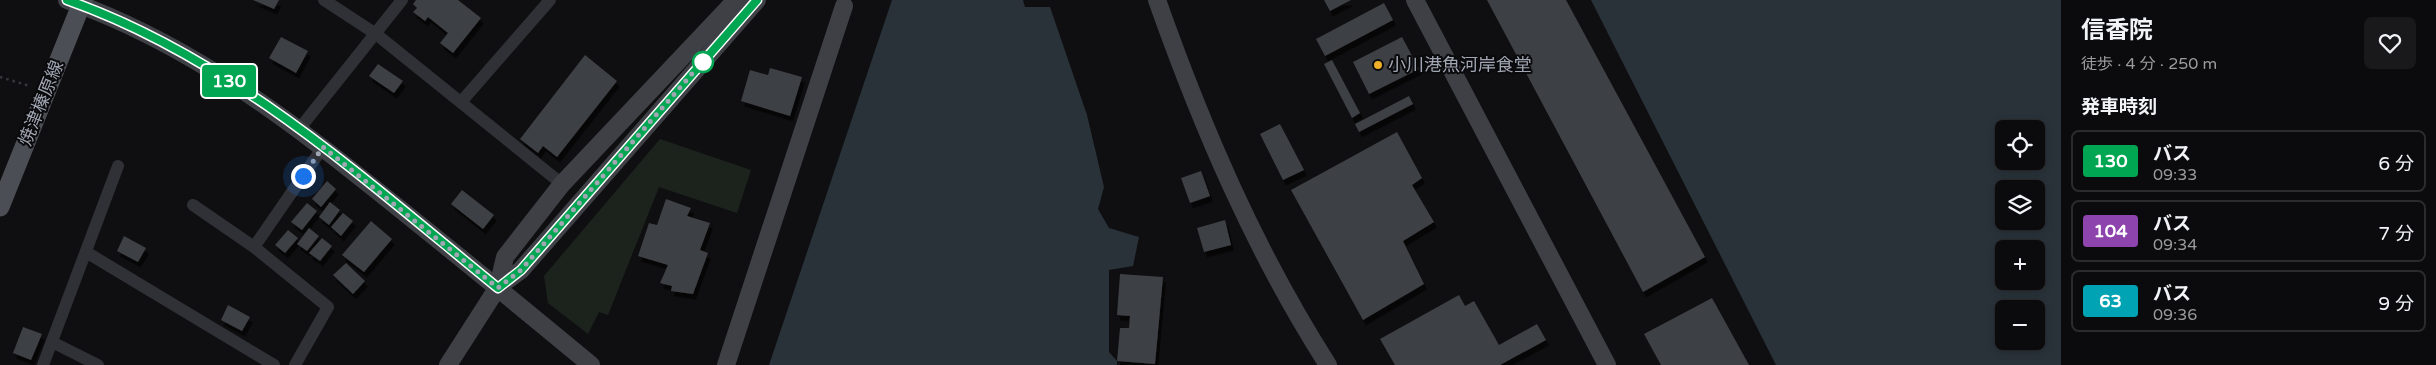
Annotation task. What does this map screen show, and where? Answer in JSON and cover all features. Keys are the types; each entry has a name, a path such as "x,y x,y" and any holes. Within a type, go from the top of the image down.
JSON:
{"main road":[{"name":"焼津榛原線","path":"0,207 46,91 77,2"}],"street":[{"path":"324,0 376,34 562,184"},
{"path":"300,128 402,0"},
{"path":"461,102 550,0"},
{"path":"498,288 505,257 562,184 736,0"},
{"path":"448,365 498,288 521,270 757,0"},
{"path":"1157,0 1180,66 1212,145 1250,228 1306,331 1328,365"},
{"path":"1415,0 1607,365"},
{"path":"77,2 190,56 300,128 591,365"},
{"path":"726,365 844,2"},
{"path":"254,247 323,147"},
{"path":"43,365 118,166"},
{"path":"193,206 254,247 328,307 295,365"},
{"path":"86,252 274,365"},
{"path":"52,342 98,365"}],"path":[{"path":"0,77 46,91"}],"shaded area":[{"path":"892,0 1023,0 1025,7 1050,7 1087,115 1104,187 1098,209 1109,228 1139,237 1133,266 1109,270 1109,352 1117,361 1117,365 769,365"},
{"path":"1591,0 2061,0 2061,365 1776,365"},
{"path":"660,139 751,170 737,213 659,187 608,315 599,312 588,334 548,303 544,276"}],"building":[{"path":"253,0 279,0 274,9"},
{"path":"416,0 458,0 481,18 453,53 440,43 448,33 428,17 425,21 413,12 417,8 413,4"},
{"path":"1324,0 1351,0 1330,11"},
{"path":"1487,0 1566,0 1705,257 1643,292"},
{"path":"1384,3 1393,20 1325,56 1316,39"},
{"path":"281,37 308,51 296,73 269,58"},
{"path":"1402,37 1419,69 1369,94 1353,62"},
{"path":"585,55 617,81 557,157 543,146 538,153 520,139"},
{"path":"1332,60 1360,113 1352,118 1324,64"},
{"path":"378,64 403,81 394,93 369,76"},
{"path":"770,68 802,77 790,116 741,101 750,70 768,75"},
{"path":"1409,96 1413,104 1359,132 1355,124"},
{"path":"1280,124 1304,170 1283,180 1260,134"},
{"path":"1397,132 1422,178 1412,185 1434,222 1403,241 1424,284 1363,320 1291,190"},
{"path":"1201,171 1210,196 1190,203 1181,178"},
{"path":"327,181 336,189 321,207 312,199"},
{"path":"462,190 494,215 483,229 451,204"},
{"path":"666,199 691,208 687,216 710,223 700,250 708,253 693,294 671,291 672,286 660,283 668,265 638,256 649,223 657,225"},
{"path":"330,202 340,210 329,225 319,217"},
{"path":"307,203 317,211 302,230 291,222"},
{"path":"343,213 353,221 341,236 331,227"},
{"path":"1225,220 1231,245 1204,252 1197,228"},
{"path":"371,221 392,239 364,272 342,255"},
{"path":"309,228 319,236 307,251 297,244"},
{"path":"288,230 298,238 285,253 275,245"},
{"path":"124,236 146,248 138,262 117,251"},
{"path":"322,238 332,246 320,261 309,253"},
{"path":"346,263 365,281 353,294 333,275"},
{"path":"1120,274 1163,277 1155,364 1117,361 1120,328 1129,328 1130,316 1117,315"},
{"path":"1459,295 1465,306 1474,301 1499,345 1537,324 1546,340 1500,365 1395,365 1380,339"},
{"path":"1712,298 1749,365 1661,365 1644,334"},
{"path":"228,305 250,317 242,331 221,320"},
{"path":"23,327 42,334 31,360 13,353"}],"bus line":[{"name":"130","path":"67,0 128,25 190,56 300,128 498,288 521,270 757,0"}],"place":[{"name":"小川港魚河岸食堂","path":"1378,65"}],"route":[{"path":"303,176 323,147 498,288 521,270 704,60 703,62"}]}
